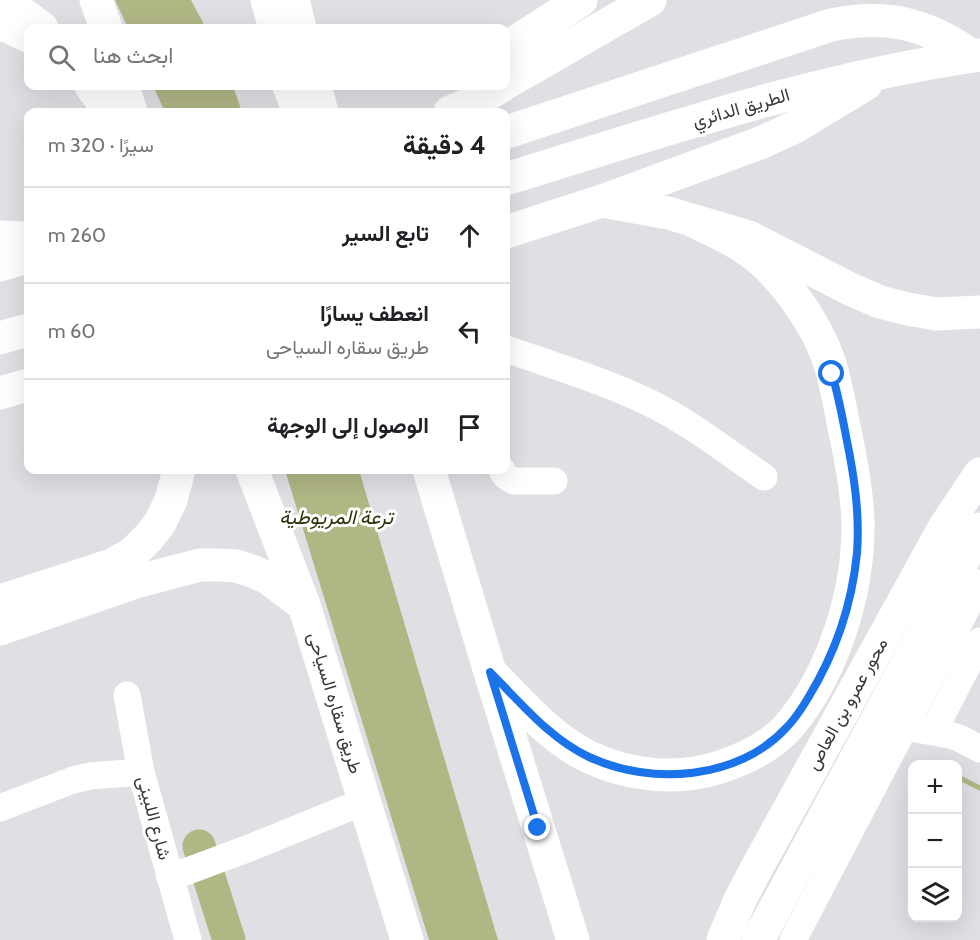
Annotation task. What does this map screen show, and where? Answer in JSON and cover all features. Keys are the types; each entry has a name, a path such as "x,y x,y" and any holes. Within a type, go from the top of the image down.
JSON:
{"main road":[{"path":"0,0 37,24"},
{"path":"96,0 105,24"},
{"path":"267,0 274,24"},
{"path":"293,0 299,24"},
{"path":"510,45 581,0"},
{"path":"510,81 650,0"},
{"path":"510,130 849,21 887,21 923,29 976,55"},
{"path":"0,23 24,34"},
{"name":"الطريق الدائري","path":"510,178 765,100 888,70 976,55"},
{"path":"510,231 602,201 778,136 888,70"},
{"path":"94,90 107,108"},
{"path":"124,90 130,108"},
{"path":"290,90 297,108"},
{"path":"316,90 321,108"},
{"path":"469,103 493,90"},
{"path":"602,201 668,213 748,237 850,290 880,302 936,314 980,312"},
{"path":"490,672 562,741 588,757 616,768 646,774 677,775 707,771 737,761 764,747 787,728 818,682 830,658 850,597 857,552 858,525 853,470 837,389 828,359 815,330 798,303 763,262 721,234 695,222"},
{"path":"0,237 24,238"},
{"path":"0,265 24,258"},
{"path":"0,338 24,331"},
{"path":"0,393 24,386"},
{"path":"0,601 112,565 134,553 160,523 171,500 178,474"},
{"name":"طريق سقاره السياحى","path":"254,474 304,605 407,940"},
{"path":"430,474 573,940"},
{"name":"محور عمرو بن العاص","path":"723,940 740,900 944,528 980,474"},
{"path":"758,940 980,529"},
{"path":"0,629 139,581 200,565 236,566 252,571 268,578 304,605"}],"street":[{"path":"510,350 609,384 653,405 696,429 764,477"},
{"path":"505,474 514,482 554,481"},
{"path":"794,940 980,583"},
{"path":"933,732 980,641"},
{"name":"شارع اللبينى","path":"127,695 141,772 177,874 188,940"},
{"path":"905,727 959,738 980,749"},
{"path":"0,808 73,780 90,776 141,772"},
{"path":"177,874 252,847 364,801"}],"water":[{"path":"115,0 191,0 204,24 126,24"},
{"path":"155,90 234,90 241,108 163,108"},
{"name":"ترعة المريوطية","path":"286,474 360,474 498,940 429,940"}],"waterway":[{"path":"962,779 980,788"},
{"path":"199,846 229,940"}],"route":[{"path":"538,828 490,672 562,741 588,757 616,768 646,774 677,775 707,771 737,761 764,747 787,728 803,706 830,658 840,632 854,579 857,552 858,525 853,470 832,374"}]}
